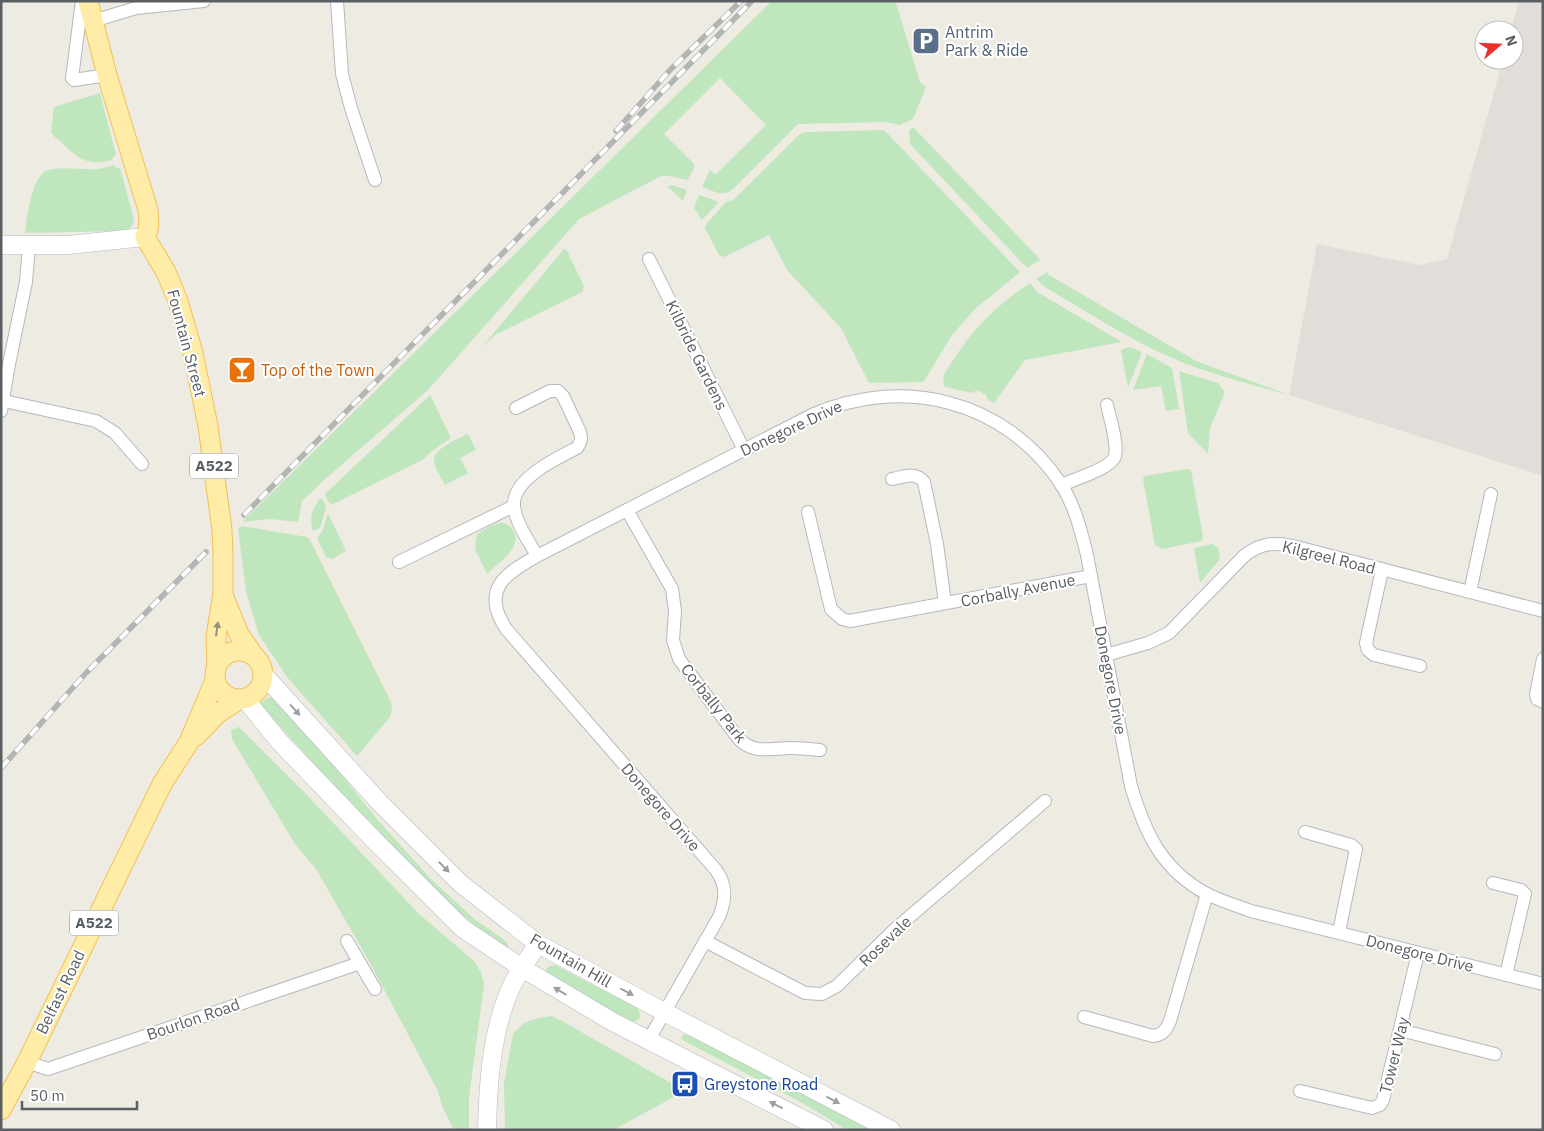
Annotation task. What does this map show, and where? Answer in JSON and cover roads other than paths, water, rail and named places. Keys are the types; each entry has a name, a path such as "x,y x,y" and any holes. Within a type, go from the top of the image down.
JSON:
{"main road":[{"path":"1,245 68,245 145,237 148,232 148,210 88,1"},
{"name":"Fountain Street","path":"145,237 166,272 178,301 190,341 206,417 222,530 223,593 216,637 216,672"},
{"name":"Fountain Street","path":"223,593 239,634 254,656"},
{"path":"242,699 226,696 221,692 216,672 221,659 233,652 248,652 254,656"},
{"name":"A522","path":"242,699 255,694 263,681 262,667 254,656"},
{"name":"Belfast Road","path":"1,1110 162,784 189,742 216,672"},
{"name":"Fountain Hill","path":"263,674 380,803 460,883 538,944 891,1130"},
{"name":"Belfast Road","path":"189,742 217,714 242,699"},
{"name":"Fountain Hill","path":"242,699 278,740 375,842 462,928 522,968 613,1022 824,1130"},
{"path":"487,1130 495,1037 507,996 538,944"}],"street":[{"path":"82,1 72,78 74,80 108,75"},
{"path":"93,21 136,8 204,1"},
{"path":"337,1 342,74 351,108 375,180"},
{"path":"29,246 26,282 9,364 3,406 96,421 115,434 142,464"},
{"name":"Kilbride Gardens","path":"649,259 744,450"},
{"path":"516,408 550,391 558,391 563,396 581,438 576,448 542,467 526,480 517,495 514,506 521,527 537,556"},
{"name":"Donegore Drive","path":"648,1041 719,917 725,890 719,874 507,630 499,618 496,599 500,585 510,572 537,556 812,415 841,403 871,397 922,398 965,406 1017,436 1034,452 1061,485 1072,506 1081,530 1131,786 1144,827 1151,841 1165,860 1187,880 1207,894 1251,911 1543,984"},
{"path":"1061,485 1106,466 1113,460 1116,452 1107,405"},
{"name":"Corbally Avenue","path":"892,479 912,475 917,476 924,482 937,544 945,603"},
{"path":"1470,592 1491,494"},
{"path":"399,562 514,506"},
{"name":"Corbally Park","path":"627,510 672,589 675,611 673,640 679,659 734,734 744,744 758,750 790,748 820,750"},
{"name":"Corbally Avenue","path":"808,512 831,609 842,619 850,621 1091,576"},
{"name":"Kilgreel Road","path":"1106,655 1148,643 1169,633 1244,556 1263,545 1276,543 1543,611"},
{"path":"1382,570 1366,643 1368,650 1374,655 1420,666"},
{"path":"1543,660 1536,694 1537,699 1543,702"},
{"name":"Rosevale","path":"705,941 805,993 818,994 827,992 841,982 902,923 1044,801"},
{"path":"1305,832 1351,844 1356,849 1339,932"},
{"path":"1493,883 1521,890 1525,896 1506,975"},
{"path":"1084,1017 1154,1036 1167,1029 1207,894"},
{"path":"347,941 375,989"},
{"name":"Tower Way","path":"1300,1091 1372,1108 1378,1107 1383,1100 1418,952"},
{"name":"Bourlon Road","path":"26,1062 48,1069 360,963"},
{"path":"1400,1030 1495,1054"}],"railway":[{"path":"616,131 670,70 741,1"},
{"path":"244,515 752,1"},
{"path":"1,768 86,673 206,552"}],"place":[{"name":"Antrim Park & Ride","path":"926,41"},
{"name":"Top of the Town","path":"242,370"},
{"name":"Greystone Road","path":"685,1084"}]}
